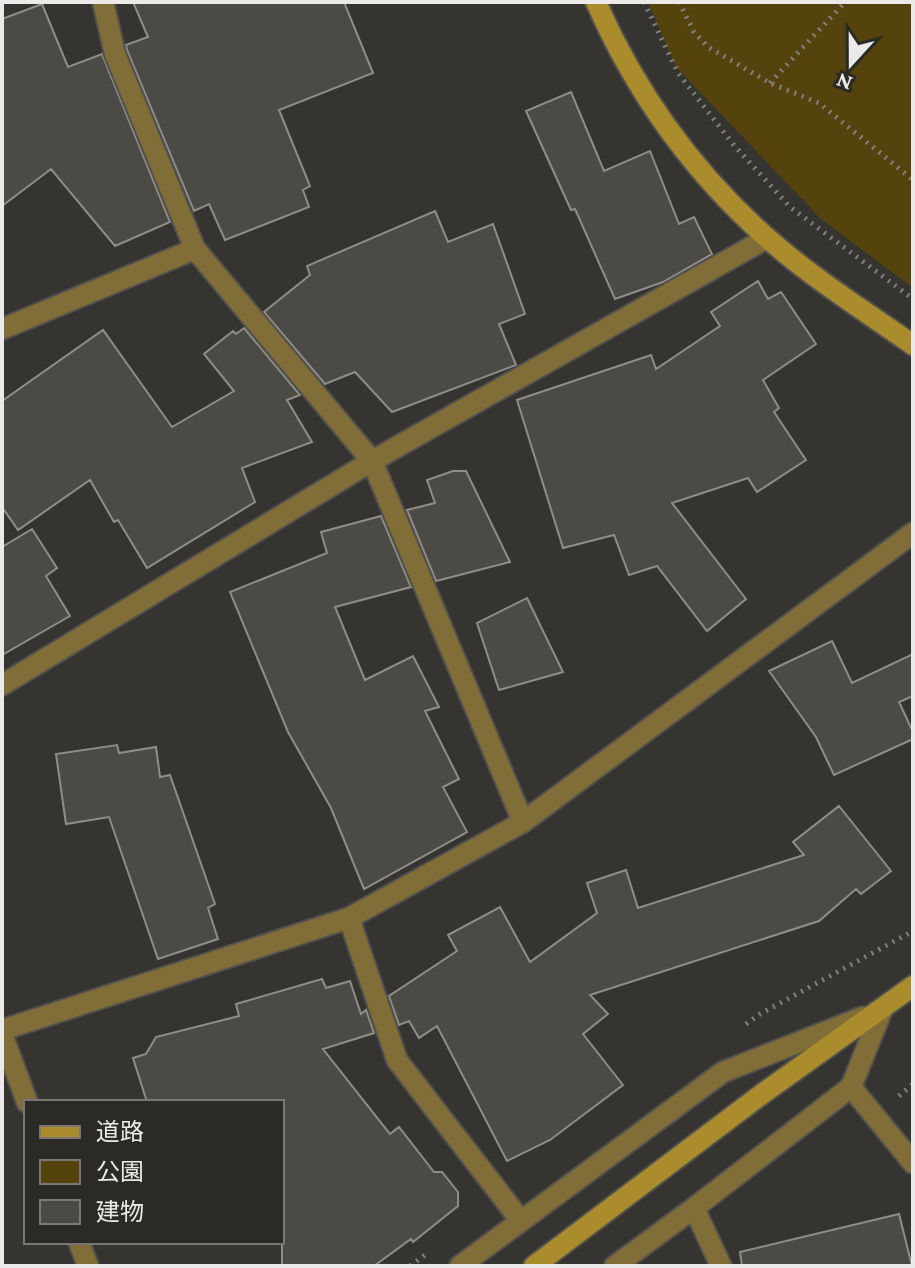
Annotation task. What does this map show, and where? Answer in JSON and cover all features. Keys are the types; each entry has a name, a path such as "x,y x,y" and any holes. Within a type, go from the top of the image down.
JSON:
{"street":[{"path":"103,2 115,54 195,249 372,461 523,822"},
{"path":"596,2 617,50 658,117 709,181 767,238 913,345"},
{"path":"3,682 372,461 767,238"},
{"path":"2,329 195,249"},
{"path":"26,1100 2,1032 349,918 523,822 913,533"},
{"path":"349,918 397,1060 521,1221"},
{"path":"534,1266 762,1094 913,986"},
{"path":"460,1266 723,1072 882,1010"},
{"path":"615,1266 851,1087 882,1010"},
{"path":"851,1087 913,1163"},
{"path":"694,1208 721,1266"},
{"path":"80,1244 88,1266"}],"path":[{"path":"644,2 678,73 733,144 790,207 913,299"},
{"path":"679,2 694,32 708,47 770,83 819,103 913,180"},
{"path":"770,83 845,2"}],"green space":[{"path":"648,2 913,2 913,288 821,219 676,67"}],"building":[{"path":"133,2 344,2 373,73 279,110 310,186 303,190 309,207 225,240 209,204 194,211 127,50 126,45 148,37"},
{"path":"42,4 68,67 102,54 170,222 115,246 51,169 2,206 2,19"},
{"path":"571,92 604,171 650,151 679,224 694,217 712,254 663,282 615,299 526,111"},
{"path":"435,211 448,242 493,224 525,314 499,324 516,365 392,412 355,372 325,384 264,312 310,275 307,266"},
{"path":"758,281 768,299 781,292 816,344 763,380 779,408 774,412 806,460 757,492 748,478 672,503 746,599 707,631 657,566 629,575 614,535 563,548 517,400 651,355 656,369 720,326 711,312"},
{"path":"244,328 300,395 287,400 312,442 242,468 255,502 147,568 118,520 114,522 90,480 18,530 2,507 2,401 103,330 172,427 234,391 204,354 233,331 236,334"},
{"path":"453,471 466,471 510,562 436,581 407,510 435,503 427,480"},
{"path":"381,516 411,587 335,607 365,680 413,656 439,707 425,711 459,779 443,787 467,832 364,889 331,808 288,732 230,592 327,553 321,532"},
{"path":"32,529 57,568 46,576 70,616 2,655 2,547"},
{"path":"527,598 563,672 499,690 477,623"},
{"path":"832,641 852,683 913,654 913,696 899,702 913,732 913,739 834,775 816,737 769,671"},
{"path":"117,745 119,753 156,747 160,777 170,775 215,904 208,908 218,939 158,959 109,817 66,824 56,754"},
{"path":"839,806 891,871 861,894 856,889 819,921 590,995 608,1014 583,1034 623,1085 550,1140 507,1161 437,1026 419,1038 409,1021 399,1025 389,996 457,951 448,935 500,907 530,962 597,913 587,883 626,870 638,908 804,855 793,842"},
{"path":"322,979 326,988 350,981 361,1014 366,1010 374,1033 323,1049 390,1134 399,1127 434,1172 442,1172 458,1192 458,1206 413,1242 411,1239 374,1266 282,1266 284,1100 146,1100 133,1058 146,1054 156,1037 239,1016 236,1004"},
{"path":"899,1214 912,1266 742,1266 740,1252"}]}
